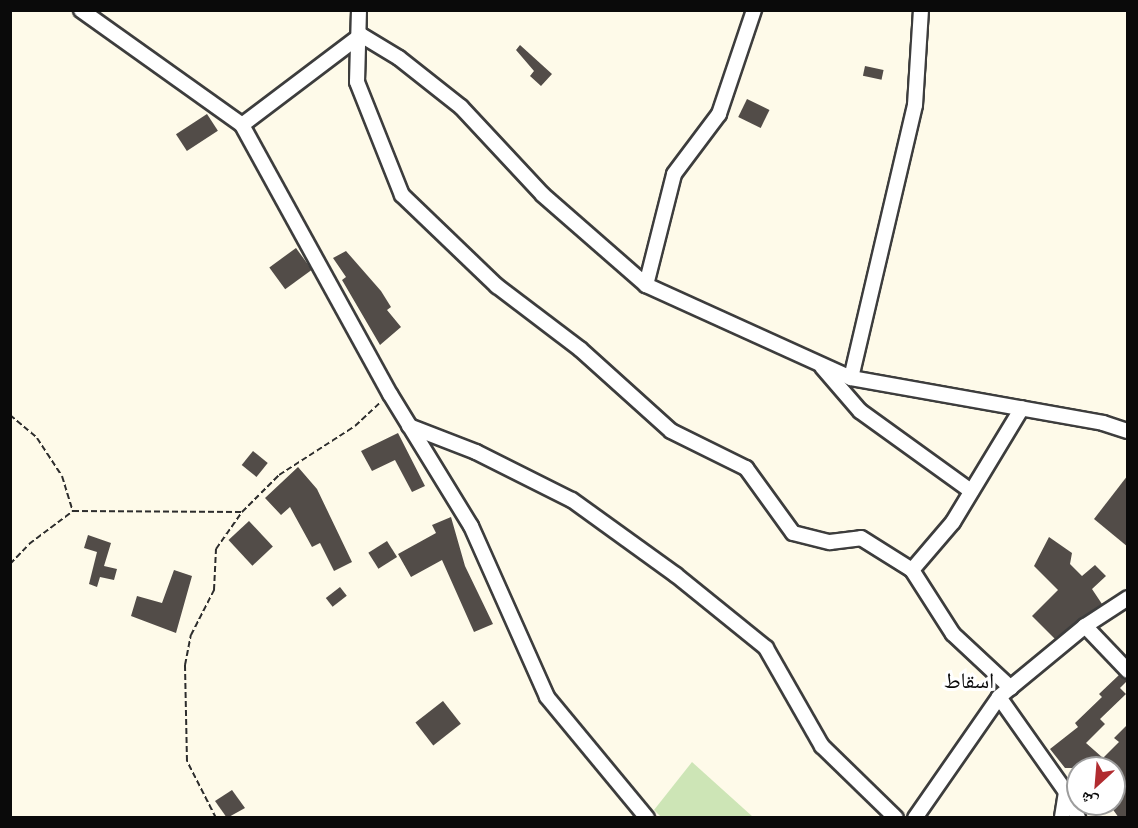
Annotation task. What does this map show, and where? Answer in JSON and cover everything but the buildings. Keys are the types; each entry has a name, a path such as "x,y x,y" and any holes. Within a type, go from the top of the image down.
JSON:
{"street":[{"path":"81,10 242,125 390,394 471,526 547,697 647,818"},
{"path":"359,10 361,35 357,82 402,195 496,286 580,349 671,431 746,468 793,533 830,542 861,538 912,570 953,634 1011,688"},
{"path":"646,285 674,174 719,114 754,10"},
{"path":"851,378 915,105 921,10"},
{"path":"242,125 361,35"},
{"path":"361,35 399,58 461,107 543,195 646,285 851,378 1022,408 1128,431"},
{"path":"819,363 860,411 971,491"},
{"path":"912,570 953,522 1022,408"},
{"path":"410,426 476,452 572,500 694,590 766,648 822,746 896,818"},
{"path":"915,818 999,698 1085,626 1128,598"},
{"path":"1085,626 1128,670"},
{"path":"999,698 1066,792 1062,818"}],"path":[{"path":"216,818 187,761 185,665 191,635 214,590 216,549 242,512 279,475 355,426 390,394"},
{"path":"10,415 37,438 62,476 73,511"},
{"path":"10,564 29,544 73,511 242,512"}],"green space":[{"path":"692,762 753,817 661,817 654,810"}],"district":[{"name":"اسقاط","path":"969,681"}]}
